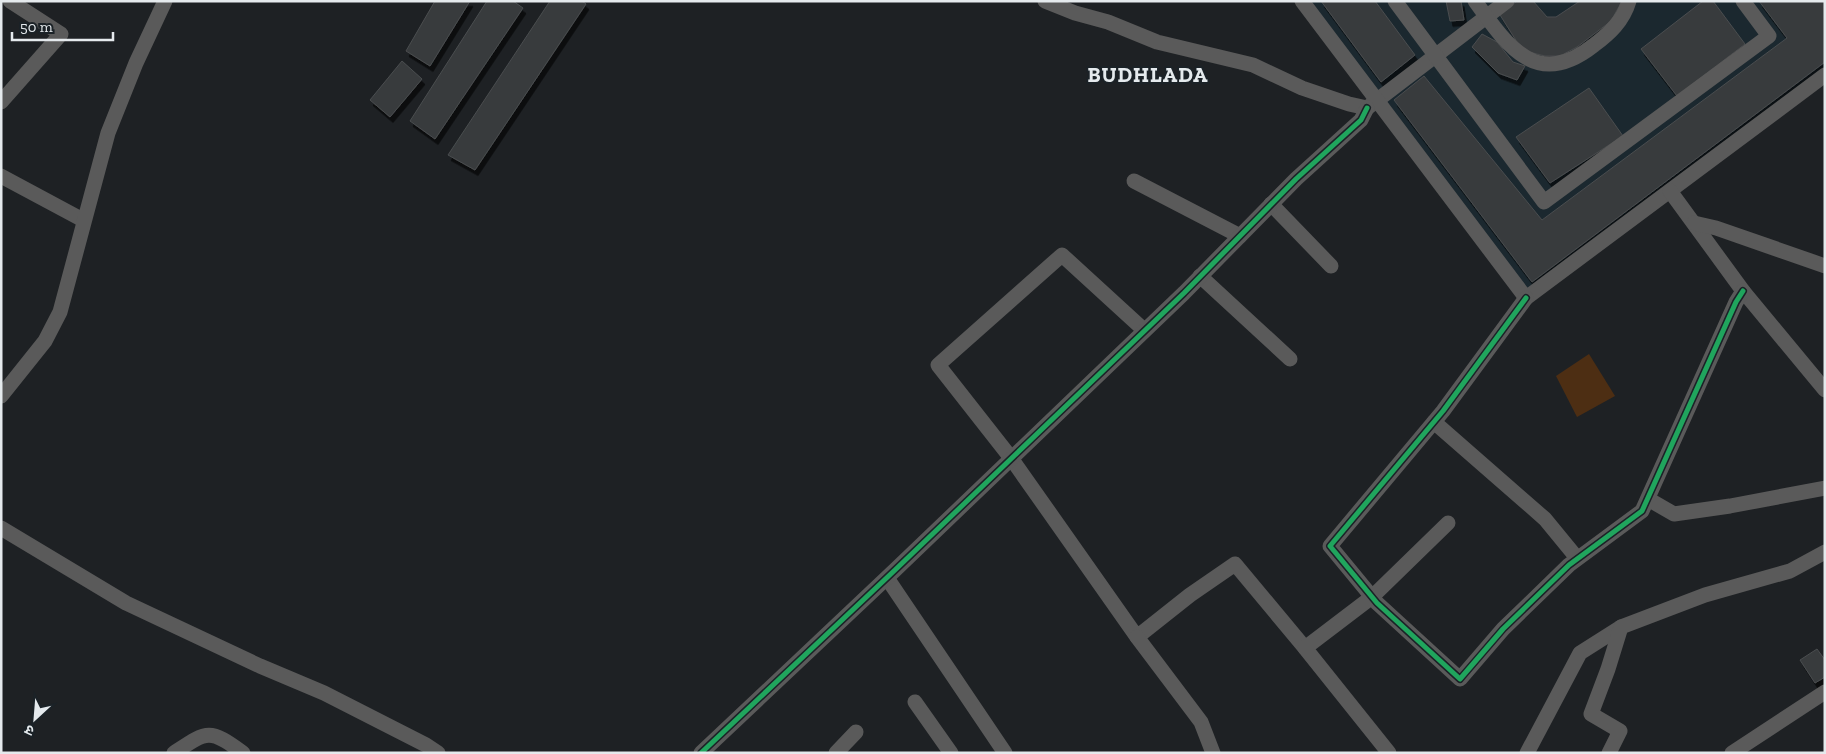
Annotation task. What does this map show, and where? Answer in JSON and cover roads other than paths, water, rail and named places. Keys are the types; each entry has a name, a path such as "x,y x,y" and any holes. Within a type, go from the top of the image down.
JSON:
{"street":[{"path":"1,102 61,34 10,1"},
{"path":"1,396 45,340 60,312 70,279 83,220 108,133 136,63 165,1"},
{"path":"1045,1 1075,13 1108,22 1156,42 1253,65 1302,88 1349,104 1373,104"},
{"path":"1302,1 1373,104 1526,298"},
{"path":"1395,1 1544,202 1769,36 1744,1"},
{"path":"1475,1 1505,42 1518,53 1544,65 1563,63 1582,54 1617,25 1625,14 1629,1"},
{"path":"701,753 887,578 1200,276 1271,204 1362,120 1373,104 1507,1"},
{"path":"1743,291 1736,302 1642,511 1636,517 1613,530 1577,558 1503,629 1460,679 1372,597 1330,546 1434,422 1526,298 1825,75"},
{"path":"1,176 83,220"},
{"path":"1134,182 1240,236"},
{"path":"1670,191 1743,291 1825,390"},
{"path":"1271,204 1331,266"},
{"path":"1694,224 1716,228 1825,266"},
{"path":"1144,330 1062,255 938,365 1011,458 1137,636 1201,722 1213,753"},
{"path":"1200,276 1290,359"},
{"path":"1434,422 1545,519 1577,558"},
{"path":"1648,498 1674,514 1730,506 1825,488"},
{"path":"1305,648 1372,597 1448,523"},
{"path":"1,528 126,602 252,662 324,693 438,753"},
{"path":"1527,753 1580,653 1620,627 1705,595 1790,571 1825,552"},
{"path":"1137,636 1190,595 1235,564 1390,753"},
{"path":"887,578 1005,753"},
{"path":"1609,753 1620,731 1591,714 1608,669 1620,627"},
{"path":"1732,753 1825,692"},
{"path":"915,702 951,753"},
{"path":"836,753 856,732"},
{"path":"174,753 201,735 214,735 243,753"}],"district":[{"name":"BUDHLADA","path":"1148,75"}]}
